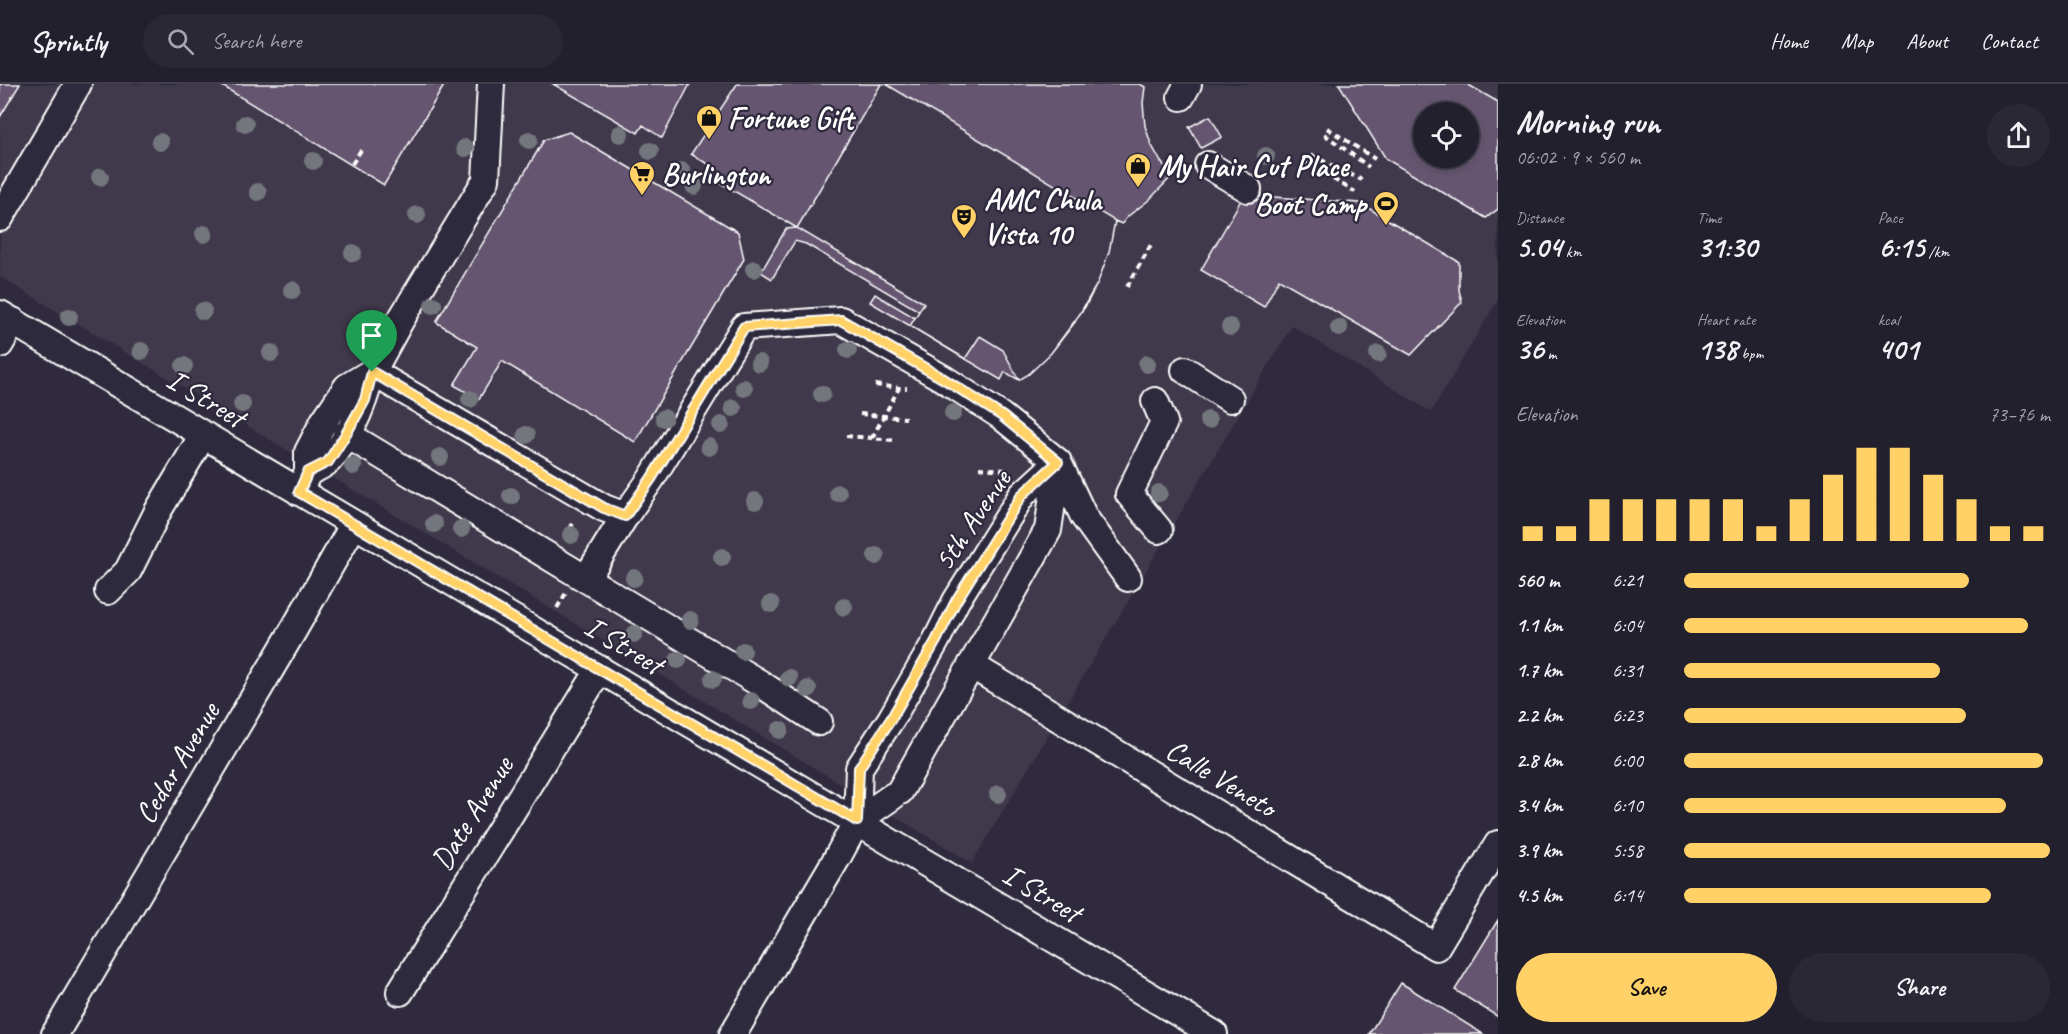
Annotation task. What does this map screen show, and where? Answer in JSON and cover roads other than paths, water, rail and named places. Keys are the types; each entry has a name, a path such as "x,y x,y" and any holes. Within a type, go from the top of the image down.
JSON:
{"street":[{"path":"0,218 78,84"},
{"path":"304,482 328,462 346,434 365,400 372,372 400,321 486,180 491,84"},
{"path":"1208,165 1248,189"},
{"path":"0,344 7,318"},
{"name":"I Street","path":"7,318 203,435 304,482 354,524 1214,1034"},
{"path":"586,579 651,479 744,327 841,320 944,379 1002,416 1058,462 1084,517 1128,578"},
{"path":"1185,370 1230,399"},
{"path":"304,482 308,452 324,421 347,387 372,372"},
{"path":"372,372 604,508 625,516"},
{"path":"1155,401 1164,422 1129,494 1159,530"},
{"path":"346,434 761,684 819,722"},
{"path":"108,591 128,571 158,511 203,435"},
{"name":"5th Avenue","path":"857,821 896,794 1048,530 1058,462"},
{"name":"5th Avenue","path":"733,1034 857,821 859,768 891,719 956,601 1022,495 1058,462"},
{"name":"Cedar Avenue","path":"55,1034 354,524"},
{"name":"Calle Veneto","path":"971,665 1436,947 1498,844"},
{"name":"Date Avenue","path":"400,992 600,669"}],"place":[{"name":"Fortune Gift","path":"709,141"},
{"name":"My Hair Cut Place","path":"1138,189"},
{"name":"Burlington","path":"642,197"},
{"name":"Boot Camp","path":"1386,227"},
{"name":"AMC Chula Vista 10","path":"964,240"}]}
